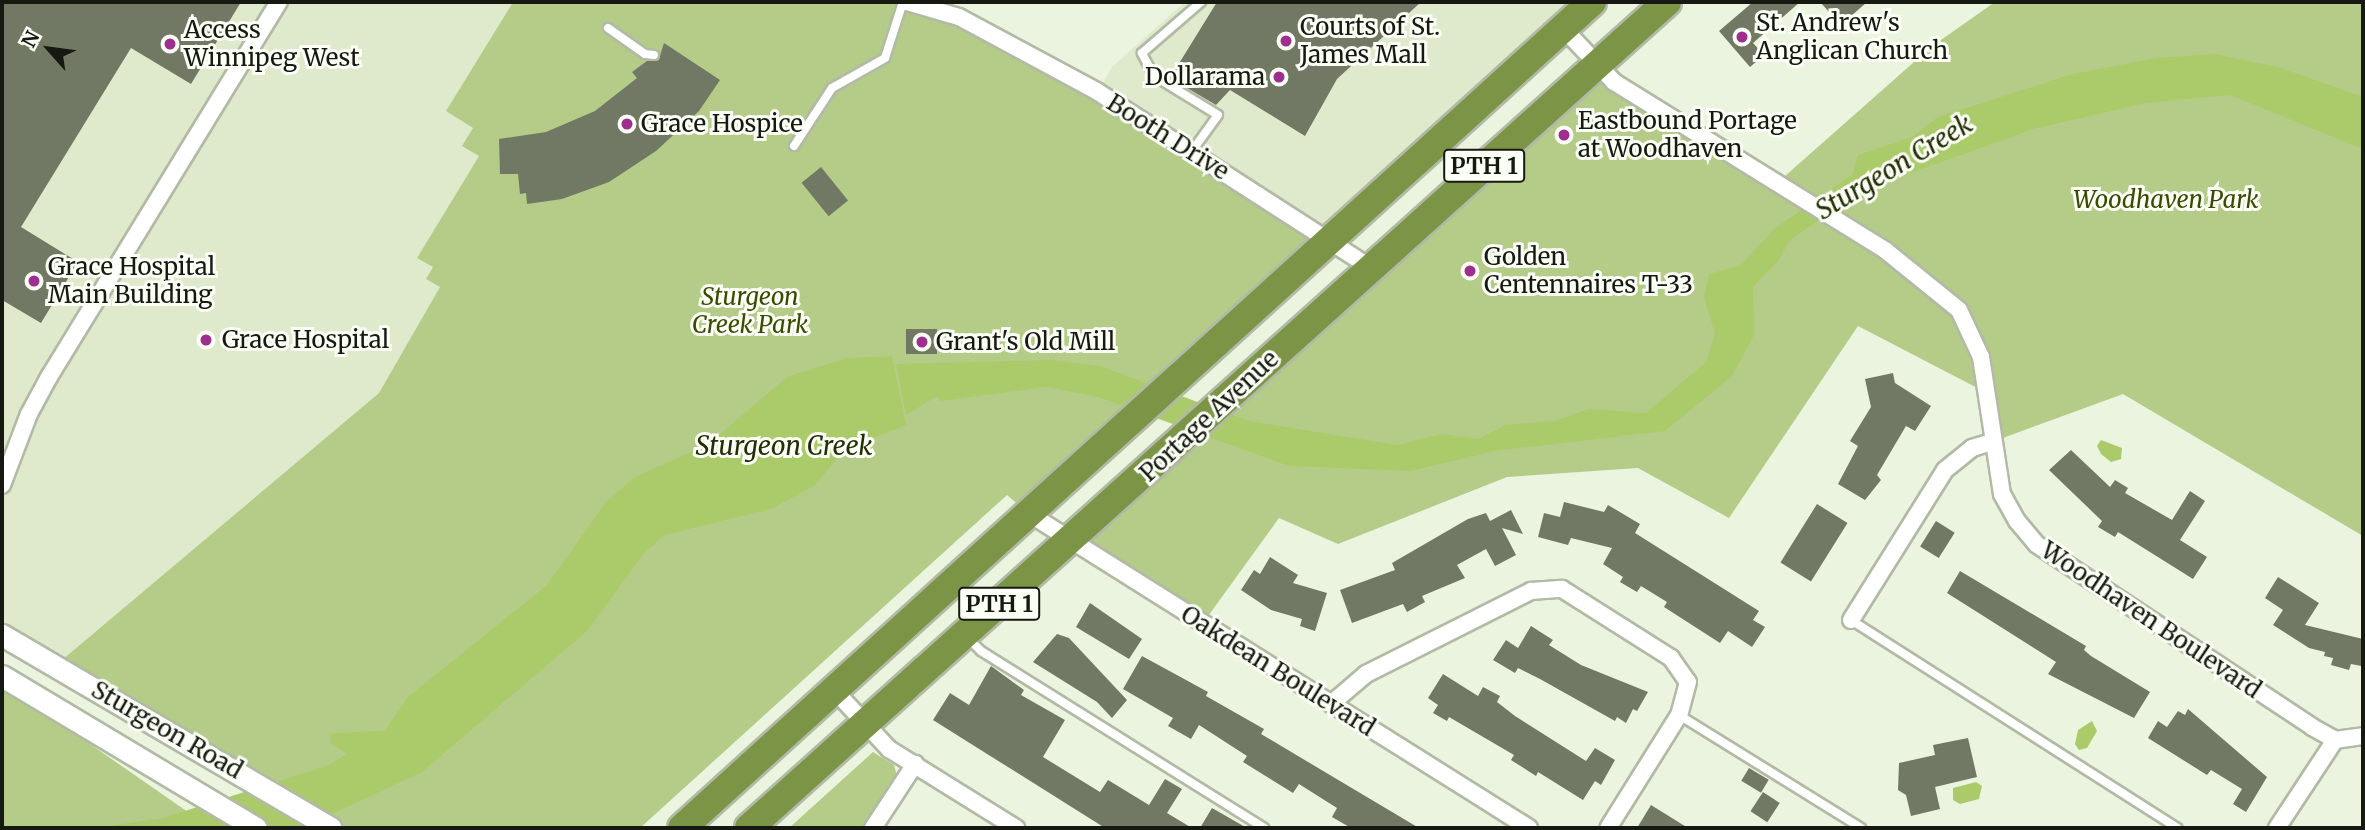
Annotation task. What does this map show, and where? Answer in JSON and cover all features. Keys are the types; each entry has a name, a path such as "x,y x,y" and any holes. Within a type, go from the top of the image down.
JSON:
{"highway":[{"name":"Portage Avenue","path":"682,828 1592,2"},
{"name":"Portage Avenue","path":"749,828 1133,486 1667,2"}],"main road":[{"name":"Sturgeon Road","path":"2,635 200,748 331,828"},
{"name":"Sturgeon Road","path":"2,676 256,828"}],"street":[{"path":"2,485 29,414 49,377 279,2"},
{"name":"Booth Drive","path":"905,2 956,9 1098,92 1371,268"},
{"name":"Woodhaven Boulevard","path":"1563,28 1634,96 1885,250 1939,290 1968,324 1981,357 1992,442 2009,508 2046,552 2335,740"},
{"path":"1851,620 1945,470 1972,448 1992,442"},
{"name":"Oakdean Boulevard","path":"1028,513 1529,828"},
{"path":"1331,704 1366,674 1531,591 1549,587 1568,592 1677,663 1689,688 1678,715 1608,828"},
{"path":"834,690 889,749 1016,828"},
{"path":"2277,828 2335,740 2363,736"},
{"path":"873,828 915,764"}],"lane":[{"path":"793,146 832,88 848,83 885,58 905,2"},
{"path":"1192,152 1218,115 1154,76 1142,53 1201,2"},
{"path":"608,27 645,54 654,55"},
{"path":"1851,620 2177,828"},
{"path":"965,635 981,650 1264,828"},
{"path":"1678,715 1861,828"}],"shaded area":[{"name":"Grace Hospital","path":"2,2 513,2 447,110 473,128 479,156 417,258 433,267 441,287 379,393 56,665 2,635"},
{"path":"1185,2 1592,2 1330,240 1098,92 1112,67"}],"green space":[{"name":"Sturgeon Creek Park","path":"513,2 952,2 959,17 1330,240 1028,513 1007,495 640,828 331,828 56,665 379,393 440,287 426,279 433,267 417,258 479,156 462,146 473,128 446,111"},
{"name":"Woodhaven Park","path":"1995,2 2363,2 2363,536 2123,394 1992,442 1987,393 1858,326 1729,518 1638,468 1507,477 1338,544 1279,518 1203,623 1072,539 1598,64 1776,184 1931,47"},
{"path":"2,683 211,828 2,828"},
{"path":"873,752 894,765 897,776 864,828 789,828"}],"water":[{"name":"Sturgeon Creek","path":"2214,54 2278,67 2363,97 2363,149 2230,95 2145,103 2034,129 1860,191 1789,241 1779,260 1753,287 1754,335 1732,376 1665,431 1494,451 1411,471 1289,466 1098,397 1047,387 940,401 937,396 906,415 896,364 1051,360 1100,366 1249,421 1397,445 1441,434 1479,439 1505,425 1555,421 1588,409 1646,413 1706,362 1715,333 1704,298 1709,274 1741,265 1774,229 1852,175 1858,155 1912,137 1938,117 2073,74 2156,58"},
{"name":"Sturgeon Creek","path":"892,356 906,425 845,449 814,486 771,509 665,535 644,553 588,630 422,772 302,828 96,828 163,818 329,765 347,754 330,742 332,733 385,731 407,698 547,585 606,502 635,477 707,445 787,377 847,358"},
{"path":"2101,440 2122,448 2121,459 2111,462 2101,454 2097,446"},
{"path":"2092,721 2097,731 2087,748 2079,750 2075,744 2078,730"},
{"path":"1976,782 1982,786 1979,799 1960,804 1953,800 1953,788"}],"building":[{"path":"2,2 241,2 191,84 131,48 21,227 78,262 41,323 2,300"},
{"name":"Courts of St. James Mall","path":"1217,2 1421,2 1337,79 1305,136 1230,90 1216,105 1170,78"},
{"name":"St. Andrew's Anglican Church","path":"1753,2 1800,2 1753,43 1764,55 1750,67 1719,31"},
{"path":"1820,2 1867,2 1841,25"},
{"name":"Grace Hospice","path":"664,43 720,80 699,111 656,151 609,182 562,199 527,204 526,193 520,194 518,174 500,174 499,139 546,132 595,111 637,78 632,72 647,61 659,59"},
{"path":"821,167 848,200 829,216 802,183"},
{"name":"Grant's Old Mill","path":"906,329 937,329 937,354 906,354"},
{"path":"1893,373 1895,383 1931,406 1915,431 1906,426 1877,475 1881,480 1865,500 1838,484 1858,446 1850,441 1871,407 1865,379"},
{"path":"2071,450 2110,487 2115,480 2128,488 2125,493 2172,520 2190,491 2205,501 2180,540 2207,557 2193,579 2118,532 2115,537 2098,527 2102,521 2049,470"},
{"path":"1564,502 1604,512 1608,505 1640,524 1635,533 1759,611 1753,620 1765,627 1752,647 1728,631 1720,643 1664,607 1667,602 1641,586 1637,592 1620,582 1623,577 1603,564 1612,548 1571,538 1568,545 1538,537 1544,513 1560,517"},
{"path":"1817,504 1848,523 1811,582 1780,563"},
{"path":"1511,510 1523,534 1502,528 1516,555 1495,566 1486,549 1457,565 1465,578 1422,596 1425,602 1407,612 1403,604 1352,623 1340,590 1395,570 1392,563 1468,519 1486,513 1490,521"},
{"path":"1936,521 1955,533 1939,558 1920,546"},
{"path":"1270,557 1298,575 1293,583 1327,593 1315,631 1300,626 1302,619 1271,610 1241,590 1254,570 1260,574"},
{"path":"1960,571 2086,646 2084,650 2091,656 2150,692 2134,718 2048,674 2056,662 1947,593"},
{"path":"2278,577 2319,603 2305,625 2363,639 2361,666 2351,664 2349,670 2331,665 2333,658 2324,656 2325,652 2309,648 2273,625 2283,610 2265,598"},
{"path":"1090,603 1142,639 1129,659 1076,627"},
{"path":"1531,626 1553,640 1549,645 1581,665 1648,692 1637,711 1633,709 1626,723 1617,717 1615,721 1518,668 1515,673 1493,660 1506,640 1518,648"},
{"path":"1057,634 1069,638 1127,700 1112,718 1097,702 1033,662"},
{"path":"1142,656 1208,692 1206,696 1264,729 1261,734 1419,828 1351,828 1332,817 1337,808 1299,784 1293,793 1243,762 1247,756 1199,725 1191,739 1168,726 1173,718 1123,689"},
{"path":"991,666 1024,690 1021,695 1065,720 1043,757 1100,792 1108,780 1149,805 1165,779 1182,789 1167,813 1192,828 1105,828 933,720 950,693 969,705"},
{"path":"1443,674 1478,696 1483,687 1500,696 1497,702 1515,716 1586,761 1595,748 1615,760 1601,785 1595,781 1583,800 1538,772 1536,776 1511,760 1514,755 1449,717 1447,721 1433,713 1438,705 1428,698"},
{"path":"2188,709 2267,777 2246,812 2233,804 2242,789 2211,770 2207,775 2148,738 2158,721 2167,727 2178,711 2185,715"},
{"path":"1968,738 1977,777 1935,787 1940,809 1911,816 1906,795 1898,790 1899,763 1935,755 1933,745"},
{"path":"1749,768 1769,780 1761,793 1741,781"},
{"path":"1763,792 1780,803 1767,822 1750,811"},
{"path":"1651,805 1688,828 1637,828"},
{"path":"1212,808 1247,828 1200,828"}],"place":[{"name":"St. Andrew's Anglican Church","path":"1742,37"},
{"name":"Courts of St. James Mall","path":"1286,41"},
{"name":"Access Winnipeg West","path":"170,44"},
{"name":"Dollarama","path":"1279,77"},
{"name":"Grace Hospice","path":"627,124"},
{"name":"Eastbound Portage at Woodhaven","path":"1564,135"},
{"name":"Golden Centennaires T-33","path":"1470,271"},
{"name":"Grace Hospital Main Building","path":"34,281"},
{"name":"Grace Hospital","path":"206,340"},
{"name":"Grant's Old Mill","path":"922,342"}]}
